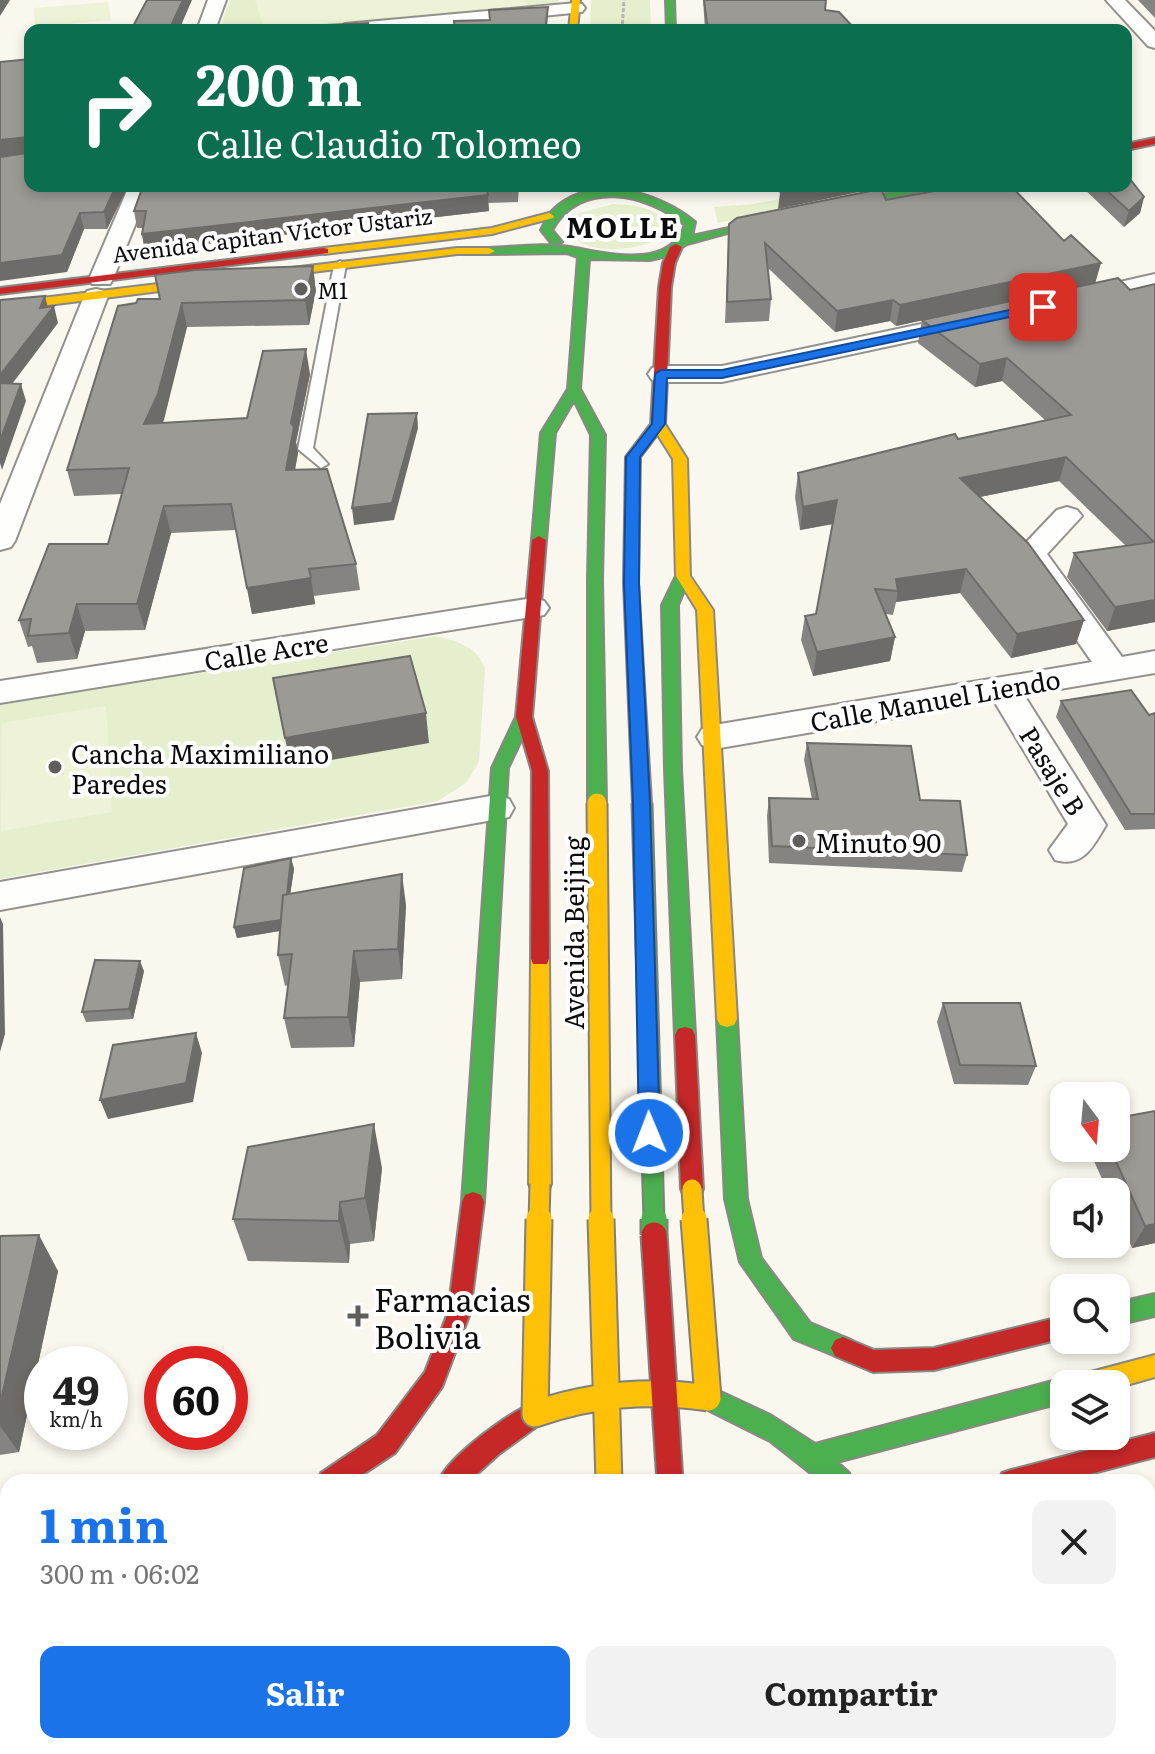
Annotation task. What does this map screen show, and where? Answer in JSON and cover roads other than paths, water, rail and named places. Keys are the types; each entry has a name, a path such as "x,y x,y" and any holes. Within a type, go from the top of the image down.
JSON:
{"main road":[{"path":"670,0 671,24"},
{"path":"574,24 576,4"},
{"path":"1132,146 1155,141"},
{"path":"342,1474 386,1444 434,1379 459,1313 479,1211 500,768 524,717 548,433 574,389 576,252 549,236 546,230 556,192"},
{"name":"Avenida Capitan Víctor Ustariz","path":"0,291 98,287 479,249 576,252 611,259 641,258 680,244 911,192"},
{"name":"Avenida Capitan Víctor Ustariz","path":"0,307 98,287 492,231 550,215 576,200 599,195 638,195 675,200"},
{"path":"669,1474 651,1193 642,803 631,583 633,457 658,424 665,287 669,263 691,224 675,200"},
{"path":"675,200 701,203"},
{"name":"Avenida Beijing","path":"574,389 598,435 595,580 600,1191 609,1474"},
{"path":"658,424 680,459 683,576 670,605 673,769 692,1189 708,1398"},
{"path":"683,576 705,610 714,737 724,1206 751,1262 802,1331 873,1361 934,1359 1050,1330"},
{"path":"524,717 540,771 540,1184 535,1414"},
{"path":"578,1243 627,1241 677,1232 724,1206"},
{"path":"524,1233 551,1242"},
{"path":"1130,1311 1155,1305"},
{"path":"1130,1373 1155,1366"},
{"path":"458,1474 505,1432 561,1403 615,1391 669,1390 708,1398 772,1425 815,1456 832,1474"},
{"path":"815,1456 1050,1394"},
{"path":"1042,1474 1155,1445"}],"street":[{"path":"208,24 217,0"},
{"path":"1115,0 1155,42"},
{"path":"398,24 576,4"},
{"path":"0,541 138,192"},
{"path":"1057,303 1155,281"},
{"path":"661,374 722,374 999,316"},
{"path":"1067,516 1031,553 1114,669"},
{"name":"Calle Acre","path":"0,692 533,608"},
{"name":"Calle Manuel Liendo","path":"714,737 1155,662"},
{"name":"Pasaje B","path":"1003,688 1088,825 1068,850"},
{"path":"0,896 496,808"}],"lane":[{"path":"321,464 305,449 340,265"}],"place":[{"name":"M1","path":"301,289"},
{"name":"Cancha Maximiliano Paredes","path":"55,767"},
{"name":"Minuto 90","path":"799,841"},
{"name":"Farmacias Bolivia","path":"358,1316"}],"district":[{"name":"MOLLE","path":"623,226"}]}
